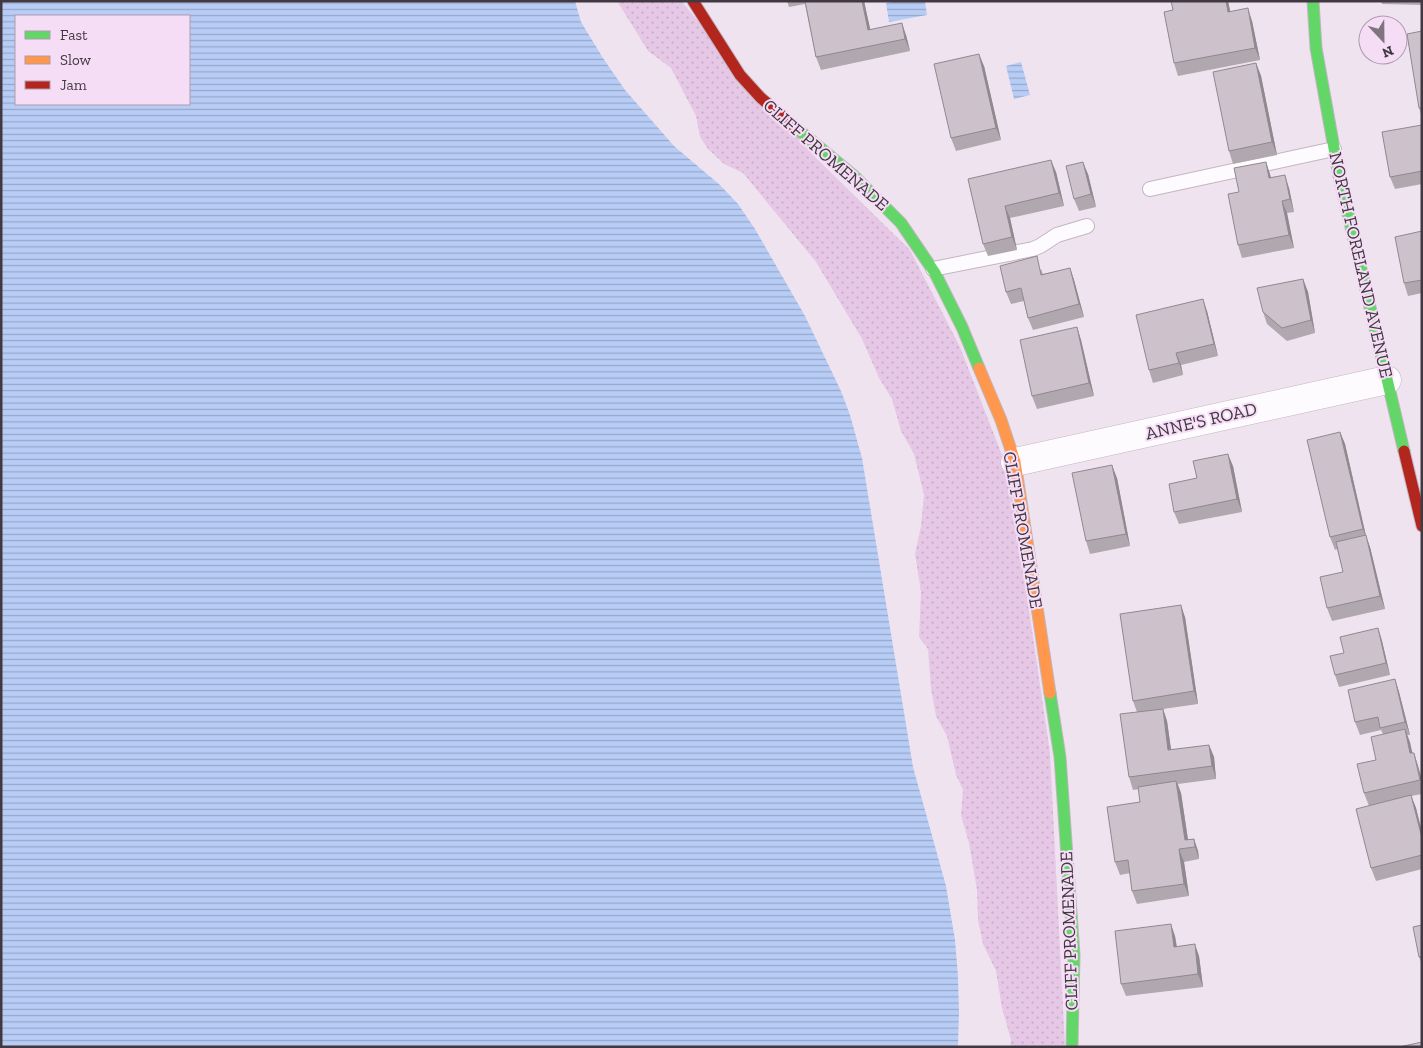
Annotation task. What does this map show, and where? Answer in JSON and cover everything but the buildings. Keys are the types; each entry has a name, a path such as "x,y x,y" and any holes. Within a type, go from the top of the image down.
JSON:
{"street":[{"name":"CLIFF PROMENADE","path":"693,1 740,75 761,98 854,176 901,223 933,268 962,327 1001,420 1015,462 1060,757 1074,955 1072,1047"},
{"name":"NORTH FORELAND AVENUE","path":"1313,1 1316,48 1339,176 1422,526"},
{"name":"ANNE'S ROAD","path":"1015,462 1388,380"}],"lane":[{"path":"1150,189 1334,149"},
{"path":"933,268 1033,249 1057,235 1087,226"}],"shaded area":[{"path":"617,1 681,1 811,153 910,250 960,347 1009,473 1050,753 1065,1047 1010,1047 1011,1040 1002,1008 996,971 983,944 978,920 977,890 969,843 961,815 963,790 956,775 947,736 936,716 931,689 928,649 919,637 921,592 915,554 921,526 924,495 914,454 901,431 892,399 879,378 862,339 816,262 743,173 724,164 708,149 700,137 696,116 671,68 648,51"}],"water":[{"path":"1,1 575,1 581,22 625,90 674,146 720,185 738,204 755,229 805,316 841,391 850,415 862,458 913,767 946,886 955,940 958,976 958,1047 1,1047"},
{"path":"925,1 927,15 889,22 886,3"},
{"path":"1021,62 1030,95 1014,99 1006,66"}],"traffic: fast":[{"path":"1313,1 1316,48 1339,176 1404,451"},
{"path":"795,127 854,176 901,223 935,273 962,327 979,368"},
{"path":"1050,693 1060,757 1074,955 1072,1047"}],"traffic: slow":[{"path":"979,368 1001,420 1015,462 1050,693"}],"traffic: jam":[{"path":"693,1 740,75 761,98 795,127"},
{"path":"1404,451 1422,526"}]}
